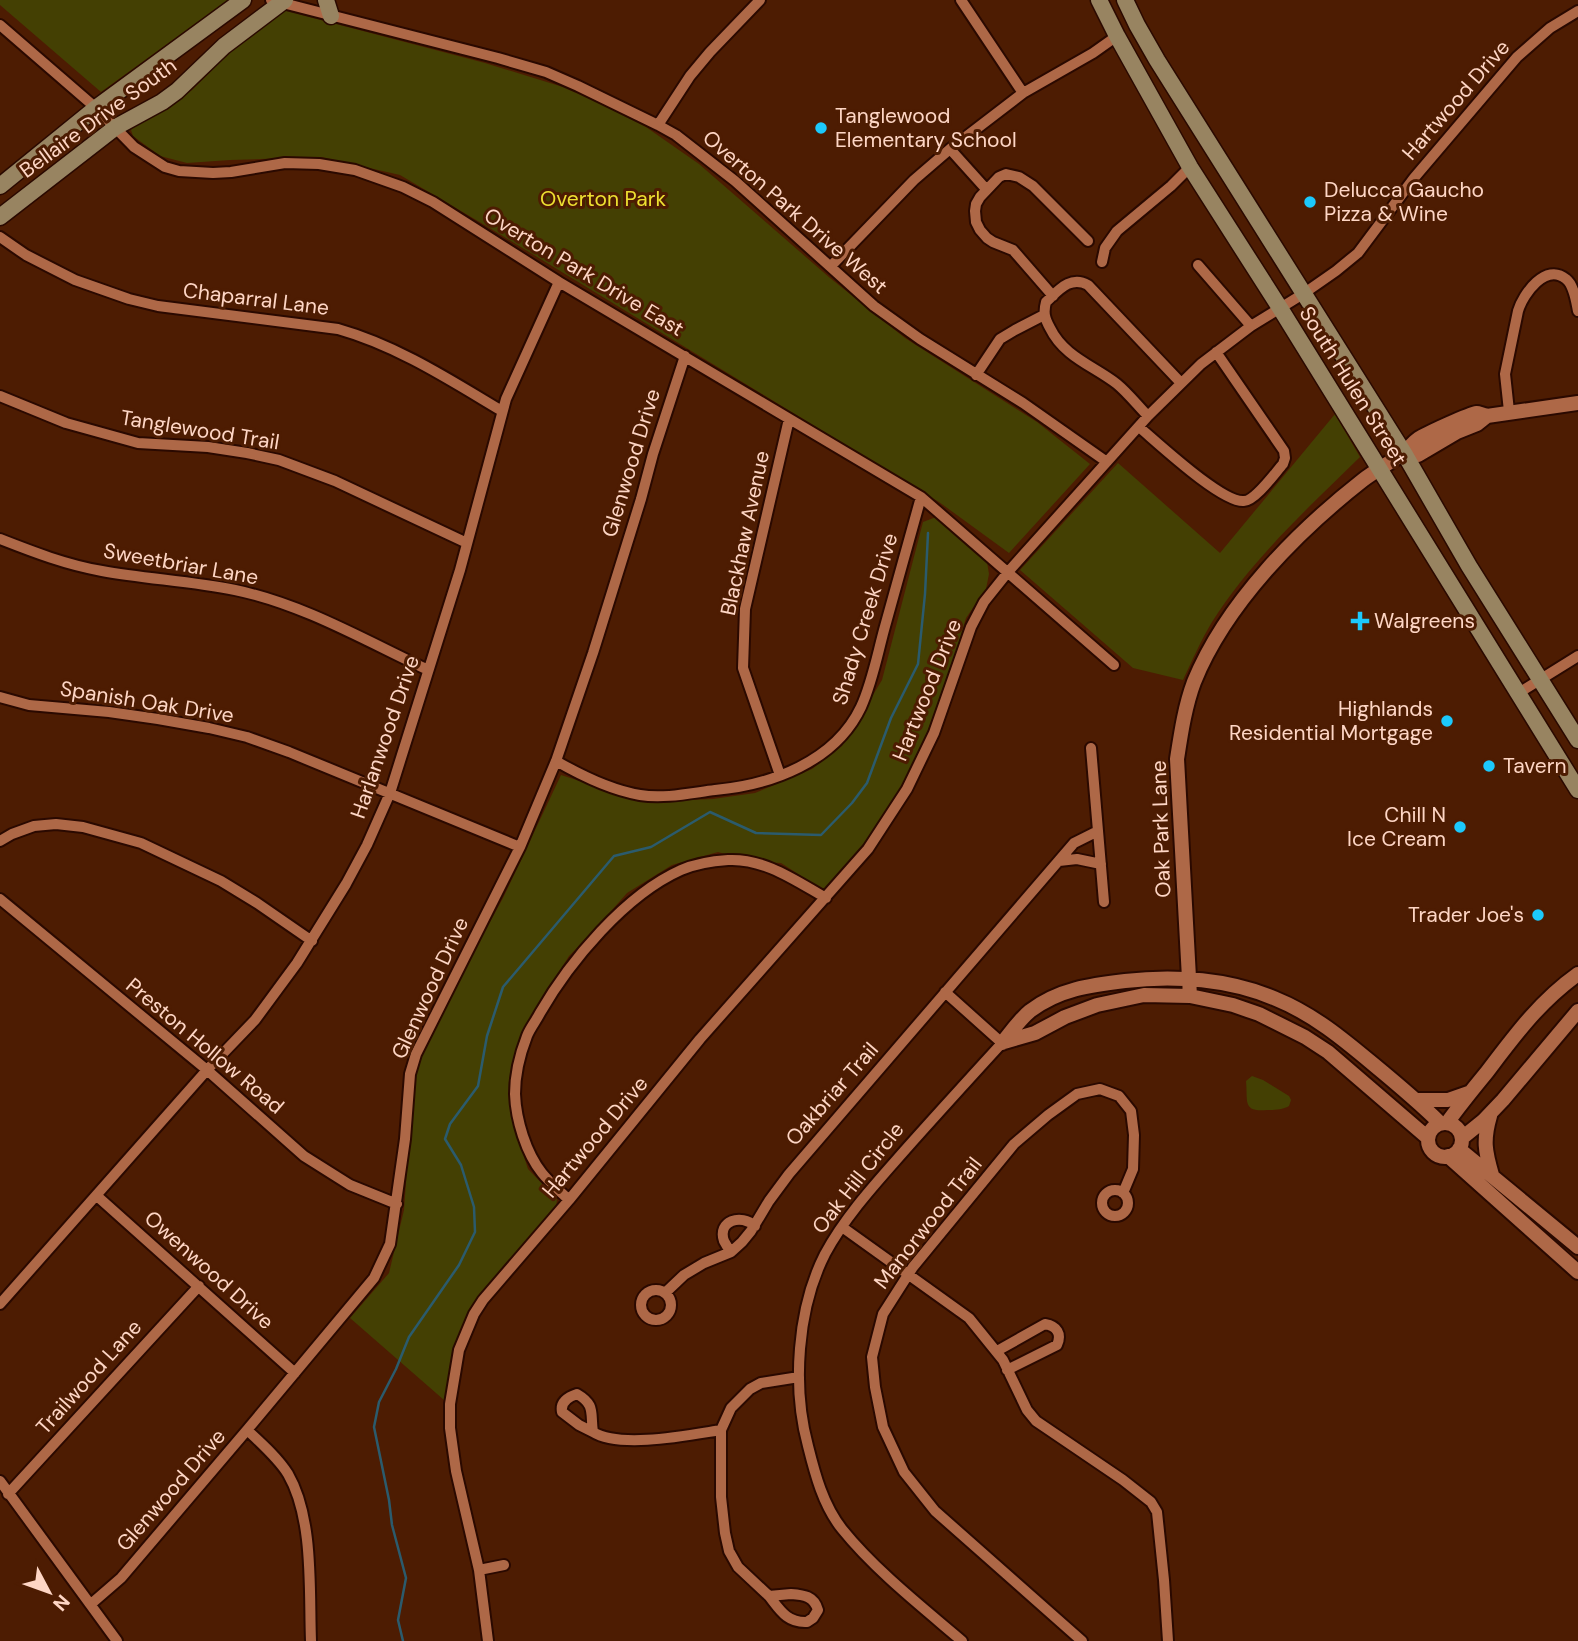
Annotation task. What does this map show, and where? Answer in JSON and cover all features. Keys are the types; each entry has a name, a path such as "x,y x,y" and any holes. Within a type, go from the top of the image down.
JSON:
{"main road":[{"name":"Bellaire Drive South","path":"0,186 96,108 243,0"},
{"name":"South Hulen Street","path":"1125,0 1157,60 1404,453 1469,566 1578,740"},
{"name":"Bellaire Drive South","path":"0,217 116,127 177,91 224,46 279,1"},
{"name":"South Hulen Street","path":"1101,2 1190,167 1578,790"},
{"path":"1101,2 1123,25 1137,25"},
{"path":"1117,36 1130,36 1137,40 1157,60"}],"street":[{"path":"658,125 690,76 761,0"},
{"path":"961,0 1024,93"},
{"name":"Overton Park Drive West","path":"279,1 329,8 546,72 676,135 735,181 874,306 920,339 1023,403 1107,462"},
{"name":"Hartwood Drive","path":"488,1641 479,1570 456,1471 450,1428 450,1404 459,1350 483,1300 701,1039 868,849 907,789 934,733 971,627 984,602 1008,572 1148,416 1201,363 1251,326 1336,271 1358,253 1414,178 1517,57 1550,28 1578,11"},
{"name":"Overton Park Drive East","path":"0,25 96,108 141,152 165,167 179,171 222,173 285,163 319,164 355,170 403,187 433,202 559,282 921,497 1114,665"},
{"path":"831,266 914,180 950,149 1024,93 1117,36"},
{"path":"950,149 986,189"},
{"path":"1102,262 1105,248 1117,231 1190,167"},
{"path":"1053,296 1013,250 993,242 980,230 976,222 976,204 986,189 999,177 1006,174 1019,177 1088,242"},
{"name":"Chaparral Lane","path":"0,237 26,255 75,280 129,299 158,306 338,329 358,335 419,362 502,411"},
{"path":"1198,265 1251,326"},
{"path":"1509,411 1505,374 1518,311 1525,294 1545,276 1558,275 1570,284 1578,311"},
{"path":"1148,416 1117,384 1077,360 1066,350 1053,335 1046,321 1046,302 1067,284 1081,281 1093,289 1181,383"},
{"name":"Harlanwood Drive","path":"0,1304 207,1070 255,1020 312,942 367,845 390,793 460,570 506,399 559,282"},
{"path":"976,375 1000,339 1015,330 1046,321"},
{"path":"1139,427 1216,491 1244,502 1252,498 1283,464 1284,451 1216,352"},
{"name":"Glenwood Drive","path":"90,1604 121,1578 374,1278 390,1244 405,1139 410,1074 416,1054 520,847 556,761 593,653 685,356"},
{"name":"Tanglewood Trail","path":"0,396 66,423 138,443 208,447 279,460 335,481 467,543"},
{"name":"Oak Park Lane","path":"1190,996 1177,759 1183,721 1194,683 1219,634 1269,567 1314,521 1379,468 1404,453 1418,455 1487,416 1578,402"},
{"name":"Blackhaw Avenue","path":"779,775 743,667 743,639 745,609 789,419"},
{"name":"Shady Creek Drive","path":"556,761 610,787 641,795 668,795 729,789 770,779 811,762 829,749 842,736 861,706 921,497"},
{"name":"Sweetbriar Lane","path":"0,539 33,552 100,571 236,590 292,607 428,670"},
{"path":"1517,694 1578,656"},
{"name":"Spanish Oak Drive","path":"0,697 29,705 158,719 247,737 520,847"},
{"path":"1091,748 1104,902"},
{"path":"0,841 34,826 56,824 83,827 141,843 221,881 312,942"},
{"name":"Oakbriar Trail","path":"665,1293 684,1275 731,1252 755,1226 789,1174 1074,843 1098,831"},
{"path":"1059,861 1077,859 1101,864"},
{"path":"569,1200 542,1173 533,1158 520,1127 515,1091 517,1070 527,1036 549,998 585,949 634,900 664,878 696,864 730,860 752,863 776,870 826,898"},
{"name":"Preston Hollow Road","path":"0,899 207,1070 304,1156 350,1185 397,1204"},
{"path":"1428,1138 1434,1126 1444,1123 1536,1011 1558,988 1578,974"},
{"name":"Oak Hill Circle","path":"962,1641 886,1575 841,1528 828,1506 817,1480 801,1423 798,1356 812,1284 825,1254 842,1227 873,1186 1029,1011 1060,994 1086,985 1138,979 1190,978 1247,988 1278,999 1340,1036 1444,1123"},
{"path":"945,992 1002,1042 1035,1033 1065,1017 1097,1005 1144,995 1190,996 1233,1005 1259,1014 1305,1037 1345,1066 1428,1138 1430,1148 1440,1157 1456,1148 1490,1114 1578,1011"},
{"name":"Manorwood Trail","path":"1082,1641 935,1511 904,1472 883,1427 872,1357 883,1314 909,1274 1014,1144 1077,1094 1100,1089 1119,1096 1131,1111 1134,1135 1133,1168 1123,1193"},
{"path":"1416,1100 1448,1100 1468,1093"},
{"path":"1490,1114 1485,1148 1493,1176"},
{"path":"1444,1123 1457,1128 1456,1148 1578,1272"},
{"path":"1456,1148 1578,1247"},
{"name":"Owenwood Drive","path":"97,1196 295,1373"},
{"path":"731,1252 724,1241 726,1225 741,1218 755,1226"},
{"path":"842,1227 969,1318 997,1351 1027,1410 1036,1421 1124,1480 1151,1502 1157,1512 1168,1641"},
{"name":"Trailwood Lane","path":"8,1493 199,1286"},
{"path":"997,1351 1045,1324 1057,1329 1059,1340 1056,1345 1007,1370"},
{"path":"769,1596 738,1567 729,1552 721,1497 721,1430 731,1408 750,1389 761,1383 799,1377"},
{"path":"247,1430 287,1473 300,1501 306,1533 311,1641"},
{"path":"593,1432 601,1437 645,1440 721,1430"},
{"path":"0,1481 117,1641"},
{"path":"479,1570 504,1565"}],"green space":[{"path":"0,0 228,0 101,92 0,5"},
{"name":"Overton Park","path":"283,10 485,63 563,87 646,127 699,164 830,278 905,338 1037,422 1090,464 1009,553 939,502 400,175 321,157 187,163 160,156 133,136 131,130 135,124 168,107 192,90 232,50"},
{"path":"1335,414 1360,457 1244,577 1212,622 1183,680 1133,668 1020,570 1118,463 1220,553"},
{"path":"936,517 987,562 989,574 986,589 966,618 922,746 904,784 885,816 854,858 823,890 781,863 752,862 718,852 672,865 627,893 569,956 541,1001 522,1039 512,1078 513,1122 528,1169 557,1199 556,1208 484,1291 468,1315 454,1354 444,1400 350,1318 389,1273 404,1210 413,1085 418,1053 503,898 561,775 646,802 713,799 755,793 812,769 842,746 882,680 923,522"},
{"path":"1252,1076 1289,1096 1289,1106 1273,1110 1250,1107 1246,1081"}],"waterway":[{"path":"403,1641 398,1620 406,1578 392,1525 374,1427 379,1402 409,1337 459,1265 475,1232 474,1207 461,1165 445,1139 450,1124 478,1086 487,1036 503,987 614,856 651,847 710,812 756,833 821,835 852,803 867,783 891,718 918,664 928,533"}],"place":[{"name":"Tanglewood Elementary School","path":"821,128"},
{"name":"Delucca Gaucho Pizza & Wine","path":"1310,202"},
{"name":"Walgreens","path":"1360,621"},
{"name":"Highlands Residential Mortgage","path":"1447,721"},
{"name":"Tavern","path":"1489,766"},
{"name":"Chill N Ice Cream","path":"1460,827"},
{"name":"Trader Joe's","path":"1538,915"}]}
